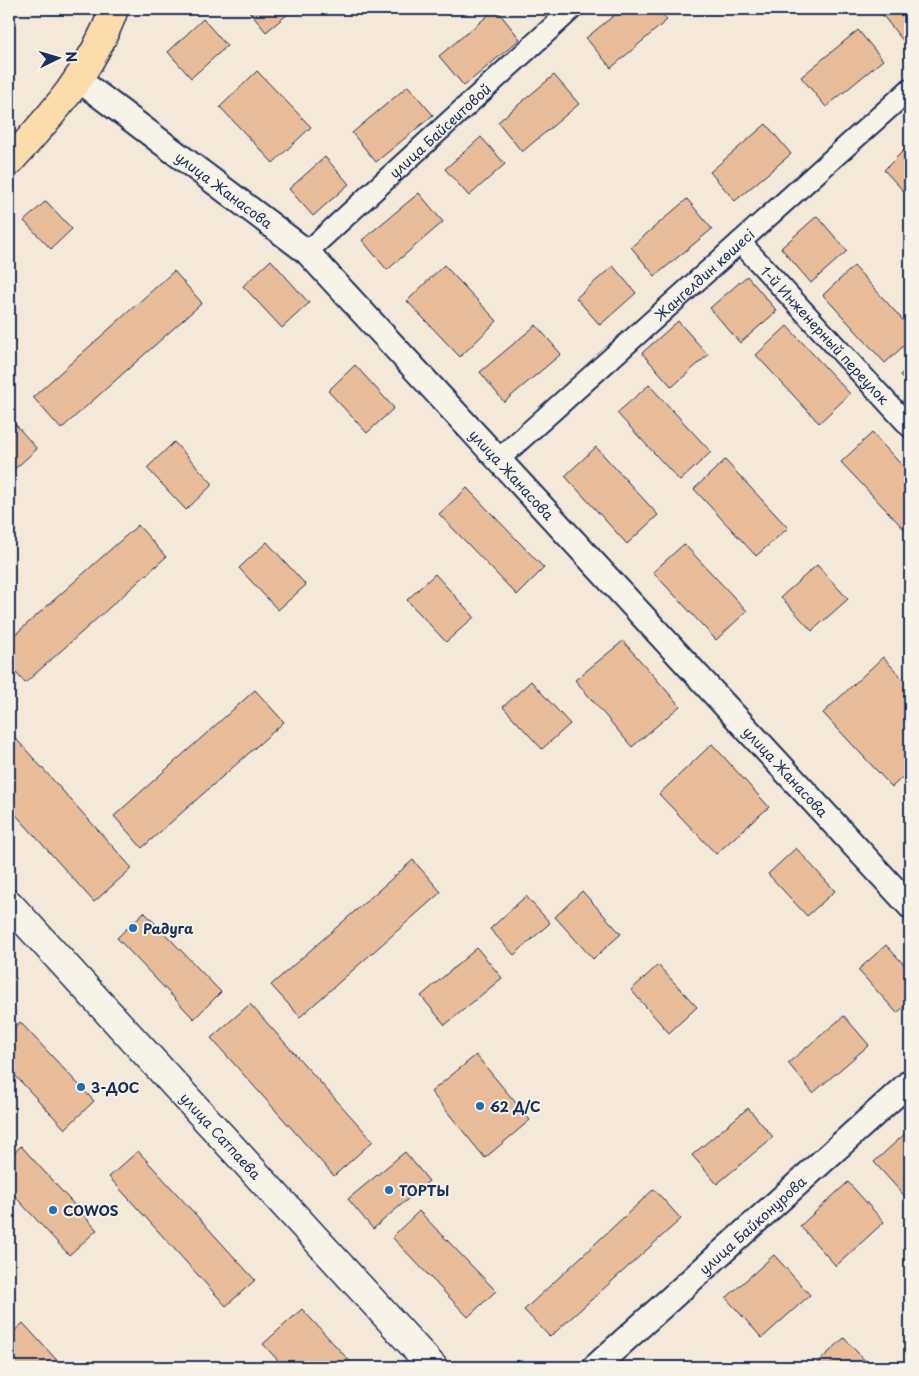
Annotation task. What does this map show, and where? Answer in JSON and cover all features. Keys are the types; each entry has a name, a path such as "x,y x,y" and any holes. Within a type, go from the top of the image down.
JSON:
{"main road":[{"path":"9,162 51,116 79,80 105,33 114,9"},
{"name":"улица Сатпаева","path":"9,904 432,1367"}],"street":[{"name":"улица Байсеитовой","path":"307,252 572,9"},
{"name":"улица Жанасова","path":"79,80 307,252 910,906"},
{"name":"Жангелдин көшесі","path":"499,459 740,242 908,95"},
{"name":"1-й Инженерный переулок","path":"740,242 910,427"},
{"name":"улица Байконурова","path":"595,1367 910,1082"}],"building":[{"path":"247,9 294,9 266,32"},
{"path":"496,9 520,39 464,86 439,56"},
{"path":"622,9 658,9 667,20 611,68 586,38"},
{"path":"884,9 910,9 910,37 904,42 880,12"},
{"path":"203,19 227,46 191,78 168,52"},
{"path":"858,30 883,60 826,107 801,77"},
{"path":"257,71 311,127 273,163 220,107"},
{"path":"554,75 579,104 522,152 498,122"},
{"path":"408,86 433,115 376,162 352,133"},
{"path":"766,124 791,154 735,201 710,172"},
{"path":"481,137 505,164 469,196 445,169"},
{"path":"910,144 910,198 884,170"},
{"path":"325,157 349,184 313,216 289,189"},
{"path":"419,193 443,222 387,270 362,240"},
{"path":"687,199 712,229 655,276 631,247"},
{"path":"46,201 72,229 51,249 24,221"},
{"path":"817,216 847,251 811,283 781,248"},
{"path":"271,260 309,303 282,328 243,286"},
{"path":"444,265 497,321 460,357 407,301"},
{"path":"613,266 636,293 600,325 576,298"},
{"path":"854,266 910,328 910,340 885,363 823,295"},
{"path":"174,271 202,303 61,429 33,397"},
{"path":"747,276 777,311 740,343 710,308"},
{"path":"678,321 708,355 672,387 642,353"},
{"path":"536,325 561,354 504,402 480,372"},
{"path":"787,326 850,394 819,423 756,355"},
{"path":"355,365 394,408 367,433 328,391"},
{"path":"910,365 910,386 900,375"},
{"path":"649,385 711,452 680,481 617,413"},
{"path":"9,417 37,449 9,474"},
{"path":"872,433 910,474 910,524 904,529 841,462"},
{"path":"174,442 213,484 186,510 147,468"},
{"path":"596,447 658,515 627,544 565,476"},
{"path":"725,460 788,528 756,556 694,489"},
{"path":"467,488 544,568 517,595 439,514"},
{"path":"138,525 166,557 25,683 9,665 9,640"},
{"path":"267,542 306,585 278,610 239,568"},
{"path":"684,544 747,611 716,640 653,572"},
{"path":"817,565 848,599 812,631 781,597"},
{"path":"435,574 474,617 446,642 407,600"},
{"path":"623,641 680,706 632,747 575,680"},
{"path":"883,657 910,687 910,770 892,787 823,713"},
{"path":"531,681 570,724 542,749 503,707"},
{"path":"255,690 284,722 142,848 114,816"},
{"path":"9,731 132,868 94,902 9,807"},
{"path":"712,744 769,807 716,854 659,794"},
{"path":"796,848 835,891 807,916 768,874"},
{"path":"413,860 441,892 300,1017 271,985"},
{"path":"582,891 621,934 593,959 555,917"},
{"path":"526,896 550,923 514,955 490,929"},
{"path":"144,912 221,992 194,1019 117,938"},
{"path":"886,945 910,971 910,1001 897,1013 858,970"},
{"path":"477,948 502,978 445,1025 421,996"},
{"path":"658,965 697,1007 669,1033 631,990"},
{"path":"250,1004 373,1141 334,1176 211,1038"},
{"path":"844,1016 869,1045 813,1093 788,1063"},
{"path":"20,1022 94,1101 65,1129 9,1069 9,1032"},
{"name":"62 Д/С","path":"476,1055 530,1120 485,1158 431,1092"},
{"path":"748,1108 773,1137 717,1184 692,1155"},
{"path":"910,1129 910,1202 874,1162"},
{"name":"COWOS","path":"21,1146 97,1230 69,1255 9,1190 9,1158"},
{"path":"138,1151 255,1280 226,1306 109,1177"},
{"name":"ТОРТЫ","path":"405,1152 429,1181 373,1229 348,1199"},
{"path":"848,1182 884,1222 836,1266 800,1226"},
{"path":"654,1189 681,1219 550,1337 524,1310"},
{"path":"419,1211 496,1291 468,1317 392,1237"},
{"path":"774,1255 810,1295 762,1338 726,1298"},
{"path":"302,1309 355,1367 284,1367 263,1344"},
{"path":"23,1323 63,1367 9,1367 9,1336"},
{"path":"844,1338 871,1367 813,1367"}],"place":[{"name":"Радуга","path":"133,928"},
{"name":"3-ДОС","path":"81,1087"},
{"name":"62 Д/С","path":"480,1106"},
{"name":"ТОРТЫ","path":"389,1190"},
{"name":"COWOS","path":"53,1210"}]}
